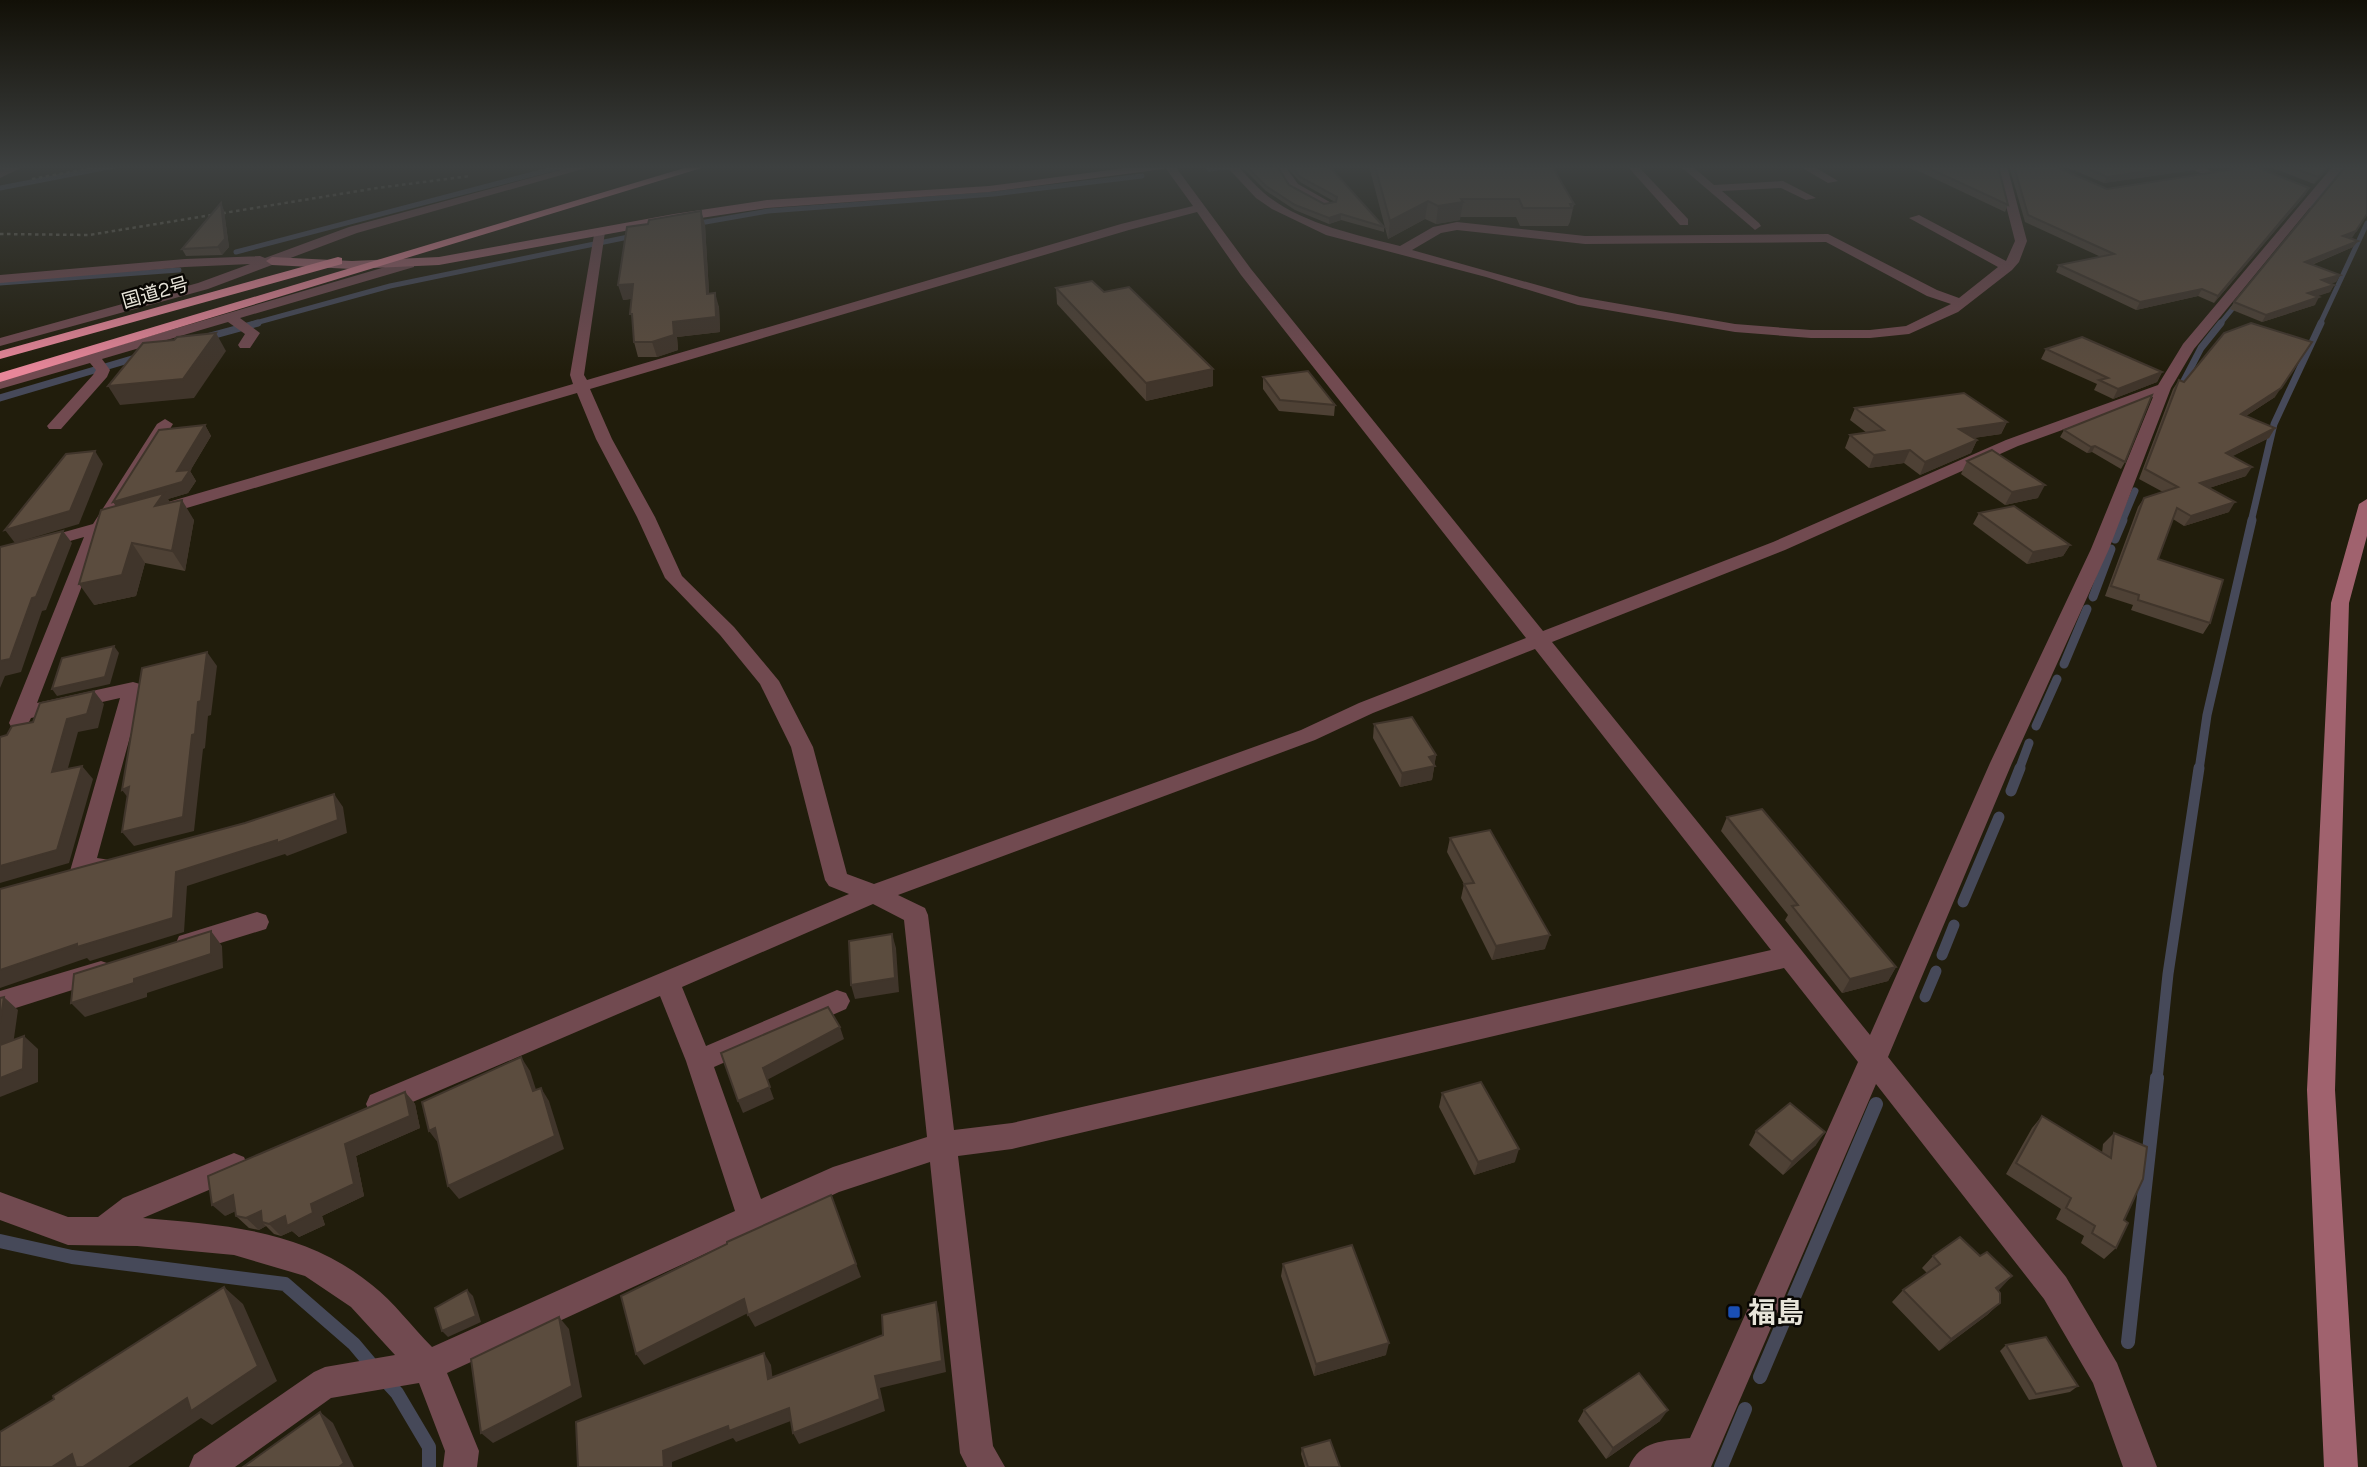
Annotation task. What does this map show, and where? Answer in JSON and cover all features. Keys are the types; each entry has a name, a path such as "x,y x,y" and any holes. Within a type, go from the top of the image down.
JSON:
{"highway":[{"name":"国道2号","path":"0,355 448,234"},
{"path":"0,378 454,234"}],"street":[{"path":"0,342 171,296 341,234"},
{"path":"0,279 185,262 410,264 625,234"},
{"path":"0,556 1103,234"},
{"path":"1220,234 1246,272 2055,1288 2106,1374 2140,1467"},
{"path":"1339,234 1491,274 1578,301 1704,325 1846,334 1901,332 1961,303 2013,262 2021,241 2019,234"},
{"path":"1401,251 1429,234"},
{"path":"1534,234 1585,240 1828,238 1932,293 1961,303"},
{"path":"1946,234 2007,267"},
{"path":"1646,1467 1655,1459 1697,1460 1734,1381 2001,763 2100,549 2164,388 2188,348 2276,234"},
{"path":"599,240 577,375 604,439 646,517 674,578 727,631 769,681 802,747 837,880 874,894 916,915 977,1453 988,1467"},
{"path":"0,385 98,364 239,324 410,264"},
{"path":"239,324 253,333 245,345"},
{"path":"55,426 88,392 98,364"},
{"path":"352,1116 874,894 1308,736 1366,708 1780,546 2012,443 2164,388"},
{"path":"11,741 97,529 165,424"},
{"path":"2341,1467 2321,1090 2340,603 2367,504"},
{"path":"23,713 134,689 82,872"},
{"path":"58,878 120,861"},
{"path":"167,950 257,922"},
{"path":"206,1467 325,1383 418,1368 833,1181 941,1144 1012,1136 1791,956"},
{"path":"0,1002 128,962"},
{"path":"668,983 699,1061 752,1217"},
{"path":"699,1061 836,1001"},
{"path":"102,1232 133,1208 262,1154"},
{"path":"0,1206 68,1231 137,1232 234,1240 313,1263 362,1296 443,1397 462,1451 460,1467"}],"path":[{"path":"65,234 92,234"}],"building":[{"path":"194,234 224,234 225,239 218,247 182,249"},
{"path":"626,234 703,234 707,294 715,293 716,317 673,322 674,335 652,342 634,342 630,314 633,284 618,285"},
{"path":"2071,234 2270,234 2218,296 2202,289 2140,302 2059,265 2114,254"},
{"path":"2290,234 2347,234 2343,236 2358,241 2305,262 2340,275 2322,280 2334,285 2308,293 2319,297 2266,315 2234,302"},
{"path":"1092,281 1104,292 1129,287 1213,369 1146,383 1056,288"},
{"path":"2251,323 2312,342 2281,388 2241,414 2275,428 2226,453 2252,467 2200,483 2235,502 2191,516 2177,508 2158,559 2223,580 2210,623 2138,600 2139,595 2111,586 2144,498 2178,487 2145,469 2179,380 2184,382 2224,333"},
{"path":"216,333 183,379 108,386 143,343"},
{"path":"2082,337 2162,372 2118,389 2099,380 2108,378 2046,349"},
{"path":"1308,371 1335,405 1280,400 1263,377"},
{"path":"1964,393 2007,422 1959,429 1977,440 1925,462 1910,450 1874,455 1850,435 1884,430 1855,408"},
{"path":"2152,395 2125,462 2095,446 2091,447 2064,430"},
{"path":"205,425 177,471 190,470 182,482 113,502 159,430"},
{"path":"1992,450 2045,485 2012,492 1967,461"},
{"path":"95,451 70,511 5,530 66,454"},
{"path":"164,493 155,506 182,500 172,551 132,543 122,575 79,584 101,510"},
{"path":"2014,506 2070,545 2033,552 1979,513"},
{"path":"63,531 36,597 32,598 10,659 0,661 0,547"},
{"path":"114,646 105,677 52,689 62,658"},
{"path":"207,652 201,701 198,702 195,734 192,735 183,817 122,832 129,787 122,790 142,668"},
{"path":"94,691 87,714 67,719 52,772 82,766 57,850 0,866 0,737 7,735 12,726 33,722 40,703"},
{"path":"1412,717 1436,755 1429,757 1435,766 1402,773 1374,724"},
{"path":"334,794 338,820 277,843 277,840 176,872 173,918 77,947 77,944 0,970 0,889 245,823"},
{"path":"1762,809 1896,967 1850,979 1792,906 1798,905 1727,817"},
{"path":"1490,830 1550,935 1496,946 1464,884 1474,883 1450,838"},
{"path":"211,931 211,954 71,1003 74,974"},
{"path":"892,934 895,978 851,985 849,941"},
{"path":"4,997 0,1023 0,998"},
{"path":"828,1007 840,1027 763,1068 770,1087 738,1101 721,1053"},
{"path":"24,1036 23,1069 0,1078 0,1045"},
{"path":"521,1057 533,1091 541,1088 555,1136 448,1186 435,1128 429,1131 422,1102"},
{"path":"1481,1082 1519,1149 1478,1162 1442,1093"},
{"path":"405,1092 410,1116 345,1144 354,1184 311,1204 313,1213 287,1226 285,1216 269,1224 262,1222 261,1211 246,1218 236,1216 233,1195 212,1205 208,1176"},
{"path":"1790,1103 1825,1132 1792,1162 1756,1131"},
{"path":"2042,1116 2111,1158 2114,1133 2147,1147 2143,1179 2124,1220 2128,1223 2116,1248 2092,1233 2095,1226 2066,1208 2071,1198 2016,1163"},
{"path":"831,1195 856,1264 748,1315 744,1299 636,1354 621,1296 727,1242"},
{"path":"1960,1237 1980,1256 1987,1252 2012,1276 1996,1288 2000,1293 2000,1303 1951,1339 1903,1290 1940,1264 1933,1256"},
{"path":"1352,1245 1389,1343 1316,1364 1283,1264"},
{"path":"224,1287 258,1366 191,1411 187,1398 83,1467 76,1467 72,1454 52,1467 0,1467 0,1432"},
{"path":"467,1290 476,1316 442,1331 435,1308"},
{"path":"936,1302 942,1361 875,1376 880,1399 793,1433 789,1408 729,1431 728,1426 663,1451 664,1467 578,1467 576,1422 764,1353 768,1379 883,1335 882,1315"},
{"path":"559,1317 572,1386 481,1433 471,1359"},
{"path":"2046,1337 2078,1386 2036,1394 2006,1345"},
{"path":"1639,1373 1668,1410 1613,1448 1584,1410"},
{"path":"320,1412 344,1463 339,1467 243,1467"},
{"path":"1330,1440 1340,1467 1308,1467 1302,1448"}],"waterway":[{"path":"236,252 303,234"},
{"path":"2320,324 2362,234"},
{"path":"252,324 390,286 638,235"},
{"path":"0,283 179,270"},
{"path":"2220,324 2238,302"},
{"path":"207,337 258,323"},
{"path":"2177,394 2201,348 2221,323"},
{"path":"2251,522 2274,424 2321,323"},
{"path":"0,398 142,356"},
{"path":"2122,522 2135,491"},
{"path":"2115,539 2123,520"},
{"path":"2199,770 2207,715 2252,520"},
{"path":"2093,597 2111,549"},
{"path":"2064,664 2087,609"},
{"path":"2036,726 2057,679"},
{"path":"2019,770 2029,743"},
{"path":"2011,791 2020,768"},
{"path":"2157,1080 2168,974 2199,768"},
{"path":"1963,902 1999,817"},
{"path":"1942,955 1954,925"},
{"path":"1925,997 1936,971"},
{"path":"2128,1342 2157,1078"},
{"path":"1760,1377 1876,1104"},
{"path":"0,1241 72,1257 285,1284 354,1344 375,1369"},
{"path":"385,1380 397,1393 429,1447 429,1467"},
{"path":"1721,1467 1745,1409"}],"place":[{"name":"福島","path":"1734,1312"}]}
